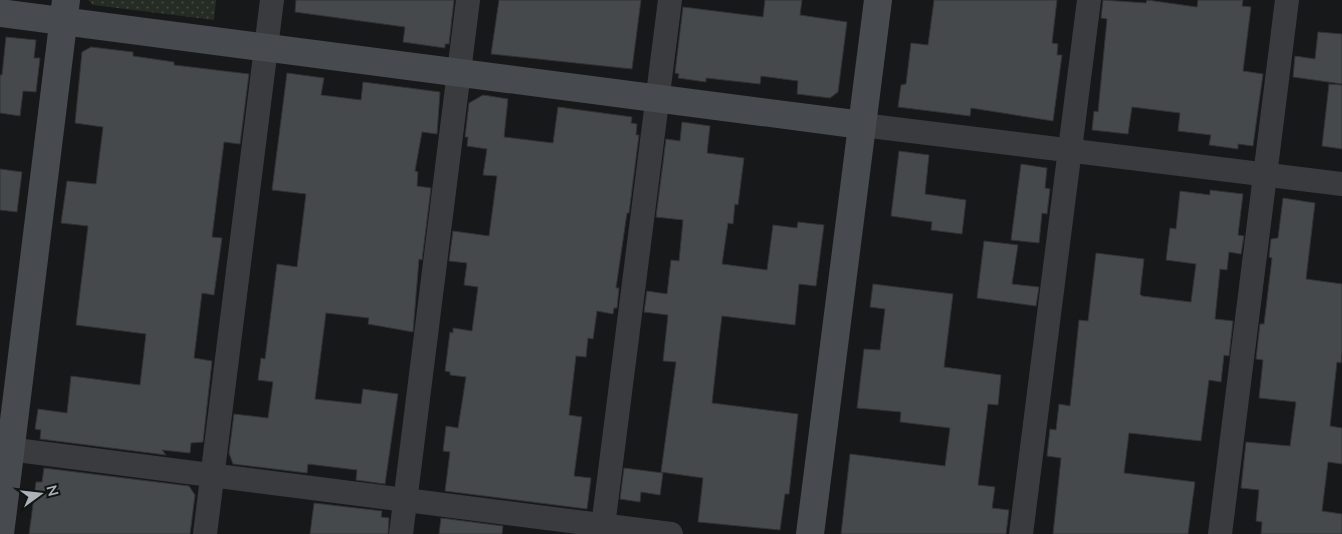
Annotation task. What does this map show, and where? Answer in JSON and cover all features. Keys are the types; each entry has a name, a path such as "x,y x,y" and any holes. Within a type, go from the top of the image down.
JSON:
{"street":[{"path":"204,534 272,0"},
{"path":"401,534 468,0"},
{"path":"603,530 670,0"},
{"path":"810,534 878,0"},
{"path":"1021,534 1089,0"},
{"path":"1220,534 1287,0"},
{"path":"0,534 5,449 65,11"},
{"path":"0,14 65,11 266,48 862,125 1342,184"},
{"path":"5,449 405,500 603,530 671,534"}],"shaded area":[{"path":"88,0 216,0 214,20 93,5"}],"building":[{"path":"296,0 454,0 449,44 445,44 445,48 403,42 405,27 295,12"},
{"path":"499,0 641,0 632,69 491,54"},
{"path":"765,0 802,0 800,15 847,22 838,92 830,98 797,94 798,81 761,76 760,84 706,78 706,82 678,78 679,74 675,73 683,7 763,17"},
{"path":"934,0 1057,0 1052,43 1058,44 1057,55 1062,55 1053,121 971,108 970,116 898,107 901,85 906,84 911,43 928,45"},
{"path":"1103,0 1146,3 1147,0 1197,7 1198,0 1243,0 1242,6 1251,7 1243,71 1263,74 1253,146 1238,144 1238,149 1209,145 1211,135 1178,131 1180,113 1132,107 1128,134 1092,130 1094,111 1098,112 1107,19 1101,18"},
{"path":"1318,32 1342,34 1342,84 1293,77 1295,56 1315,59"},
{"path":"6,37 36,40 34,58 40,58 36,92 23,91 20,116 0,113 0,75 2,75"},
{"path":"91,47 133,52 133,56 174,62 174,65 249,74 240,144 224,142 212,237 222,238 214,295 202,293 194,358 212,361 203,442 191,443 190,453 162,450 166,455 40,439 41,430 35,429 38,409 67,413 71,376 140,385 146,334 76,325 88,226 61,223 67,181 96,184 103,127 75,123 82,52"},
{"path":"287,73 324,78 321,95 361,100 363,82 440,92 437,134 422,132 415,171 418,172 417,186 431,188 422,260 419,259 413,332 368,324 369,318 326,313 315,399 361,404 363,389 398,394 385,484 356,480 357,470 308,464 307,473 233,464 229,453 234,414 268,418 273,382 258,380 261,358 265,359 277,264 297,267 306,194 272,190"},
{"path":"1329,84 1342,85 1342,149 1322,146"},
{"path":"483,95 508,99 504,137 553,143 558,107 632,117 631,123 637,124 636,135 639,135 629,213 627,213 616,288 619,288 617,308 614,308 613,314 597,311 593,339 588,338 586,357 576,356 569,415 582,417 574,476 591,478 587,509 445,491 450,452 443,451 446,426 458,428 466,377 450,375 450,372 445,371 450,332 453,333 453,328 472,331 478,287 464,285 467,263 449,261 453,231 489,236 497,176 483,175 487,149 467,146 468,137 465,137 469,103"},
{"path":"682,122 710,126 707,153 744,158 738,205 735,204 733,224 728,223 722,264 767,270 773,225 797,228 798,222 824,225 816,286 799,284 795,325 722,316 712,403 798,414 789,494 785,494 780,530 698,522 703,478 661,472 676,362 663,361 668,315 644,312 647,291 667,294 671,260 679,261 683,220 656,217 666,139 680,141"},
{"path":"899,151 929,155 925,194 966,200 962,234 931,230 932,222 891,216"},
{"path":"1021,164 1047,168 1045,188 1050,189 1047,214 1042,213 1039,243 1011,240"},
{"path":"0,169 22,172 17,212 0,210"},
{"path":"1210,190 1243,194 1238,235 1244,236 1241,254 1229,252 1227,270 1220,269 1215,319 1233,321 1229,356 1224,355 1221,382 1209,380 1201,441 1129,433 1124,473 1195,482 1188,534 1053,534 1061,458 1047,456 1050,429 1056,430 1059,404 1070,406 1079,320 1088,321 1096,253 1144,259 1140,294 1142,296 1191,302 1196,264 1166,260 1170,228 1176,229 1180,191 1210,195"},
{"path":"1283,198 1315,203 1306,279 1342,284 1342,353 1341,363 1337,362 1330,426 1342,428 1342,464 1328,462 1322,511 1342,514 1342,534 1261,534 1262,522 1256,521 1259,490 1241,488 1246,442 1290,446 1296,402 1259,398 1263,360 1256,359 1260,324 1264,324 1272,258 1269,257 1271,239 1278,238"},
{"path":"984,241 1018,245 1012,284 1039,287 1036,306 977,298"},
{"path":"873,284 953,294 944,367 1001,375 998,405 988,404 978,485 995,487 992,508 1009,510 1006,534 841,534 850,454 945,466 950,428 900,422 901,412 857,408 864,349 880,350 885,309 870,307"},
{"path":"44,468 189,486 195,495 190,534 29,534 36,482 42,482"},
{"path":"624,468 663,473 660,495 641,492 640,502 620,499"},
{"path":"314,503 382,511 381,517 389,518 388,534 310,534"},
{"path":"441,518 503,526 502,534 439,534"}]}
